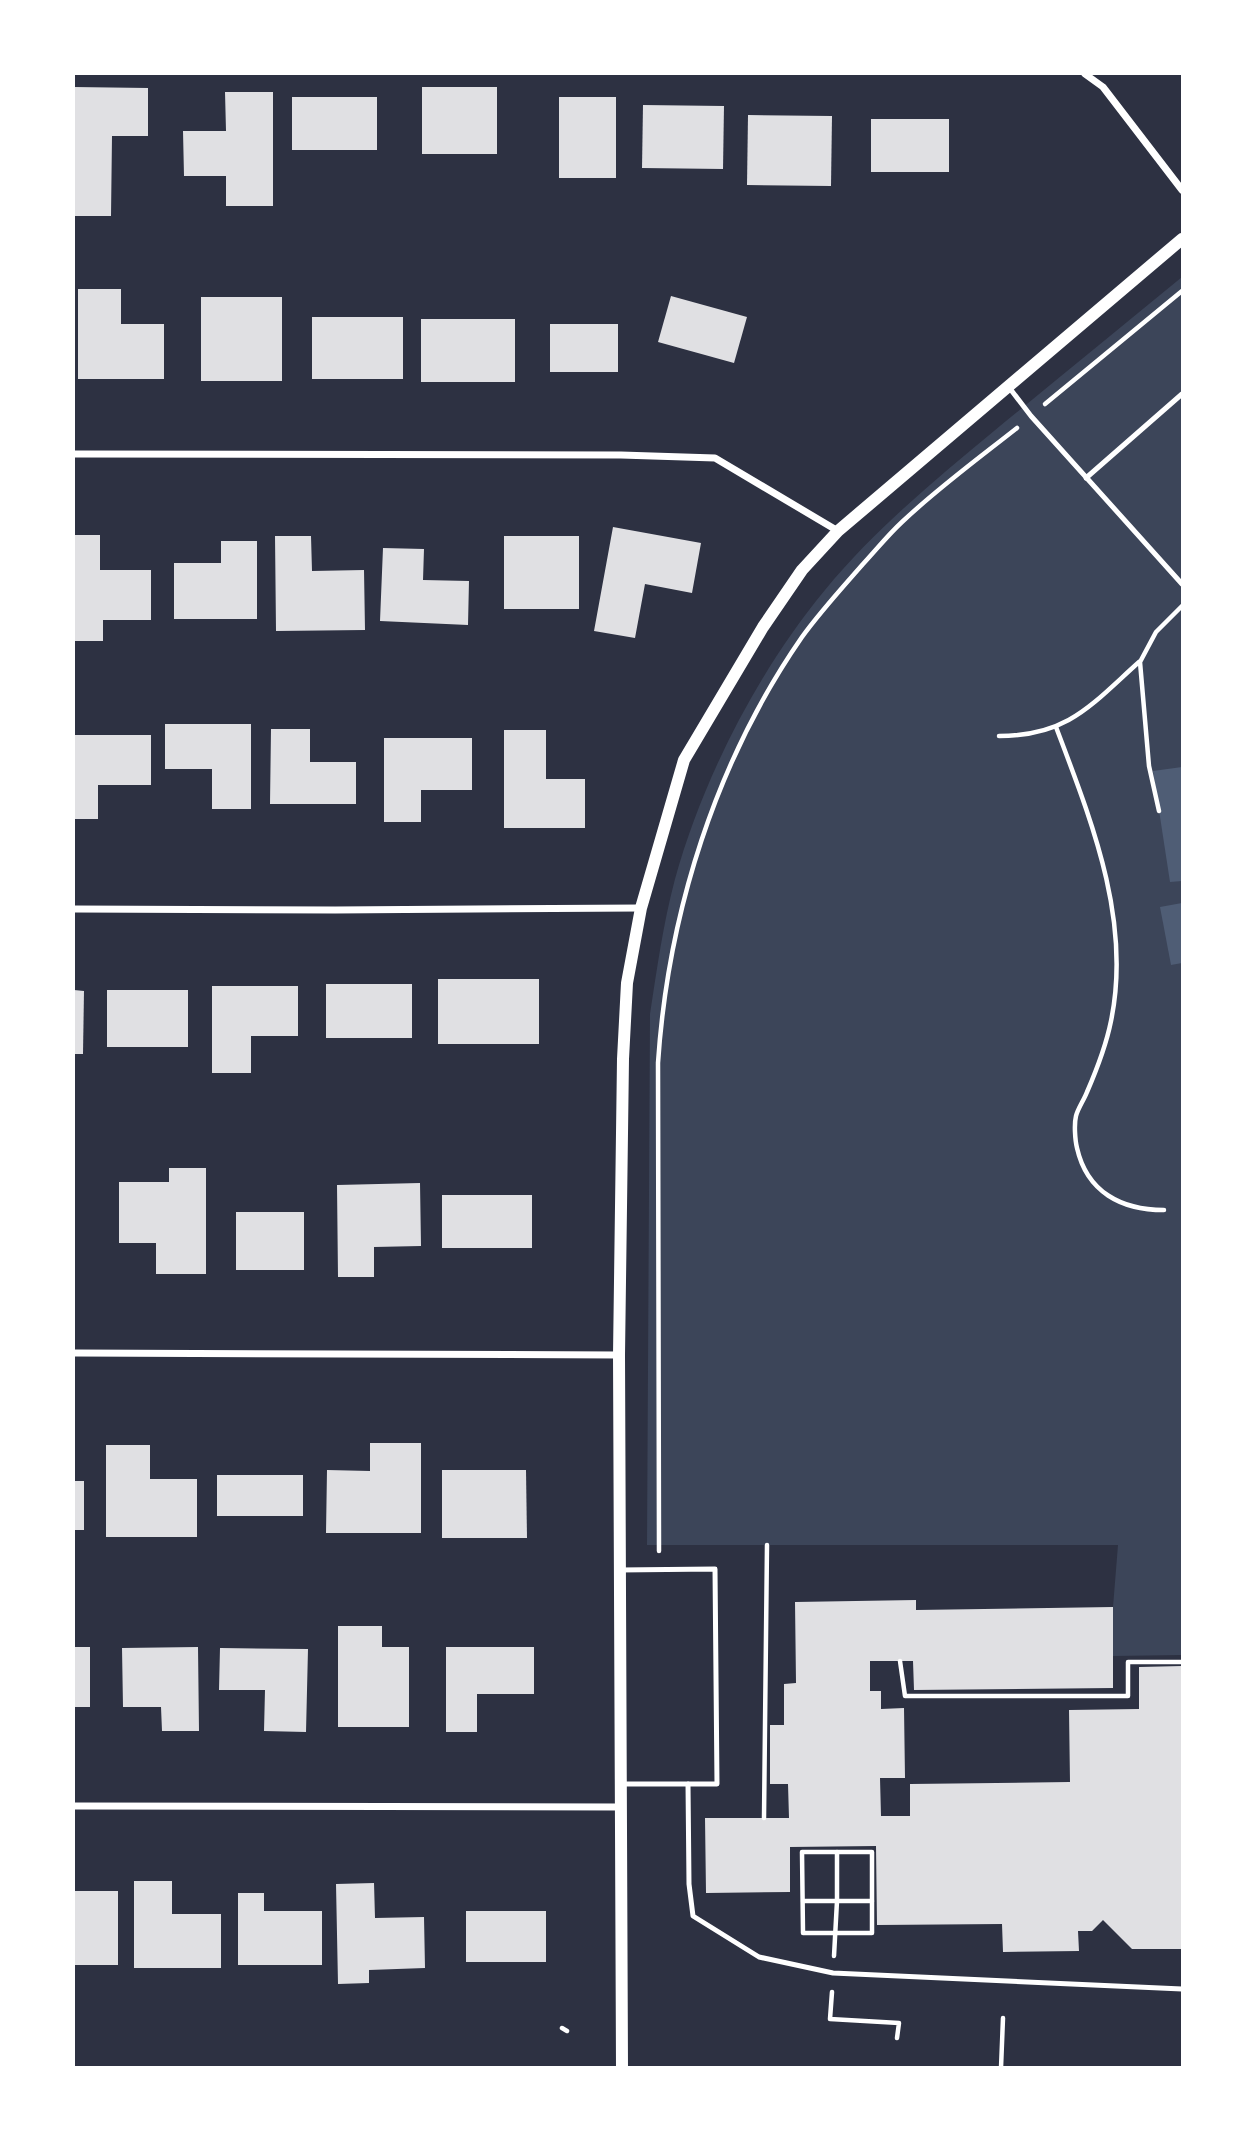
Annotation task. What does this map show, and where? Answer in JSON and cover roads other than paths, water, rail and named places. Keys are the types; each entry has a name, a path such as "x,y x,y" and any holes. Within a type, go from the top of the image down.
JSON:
{"street":[{"path":"1085,74 1102,87 1182,190"},
{"path":"622,2067 619,1355 623,1059 627,983 641,908 684,760 763,627 802,570 838,531 1182,239"},
{"path":"74,454 621,455 715,458 838,531"},
{"path":"74,909 641,908"},
{"path":"74,1353 619,1355"},
{"path":"74,1805 619,1807"}],"lane":[{"path":"1008,386 1031,416 1182,584"},
{"path":"1086,478 1182,394"},
{"path":"619,1570 715,1569 717,1784 619,1784"},
{"path":"688,1784 693,1916 759,1957 833,1973 1182,1989"}]}
